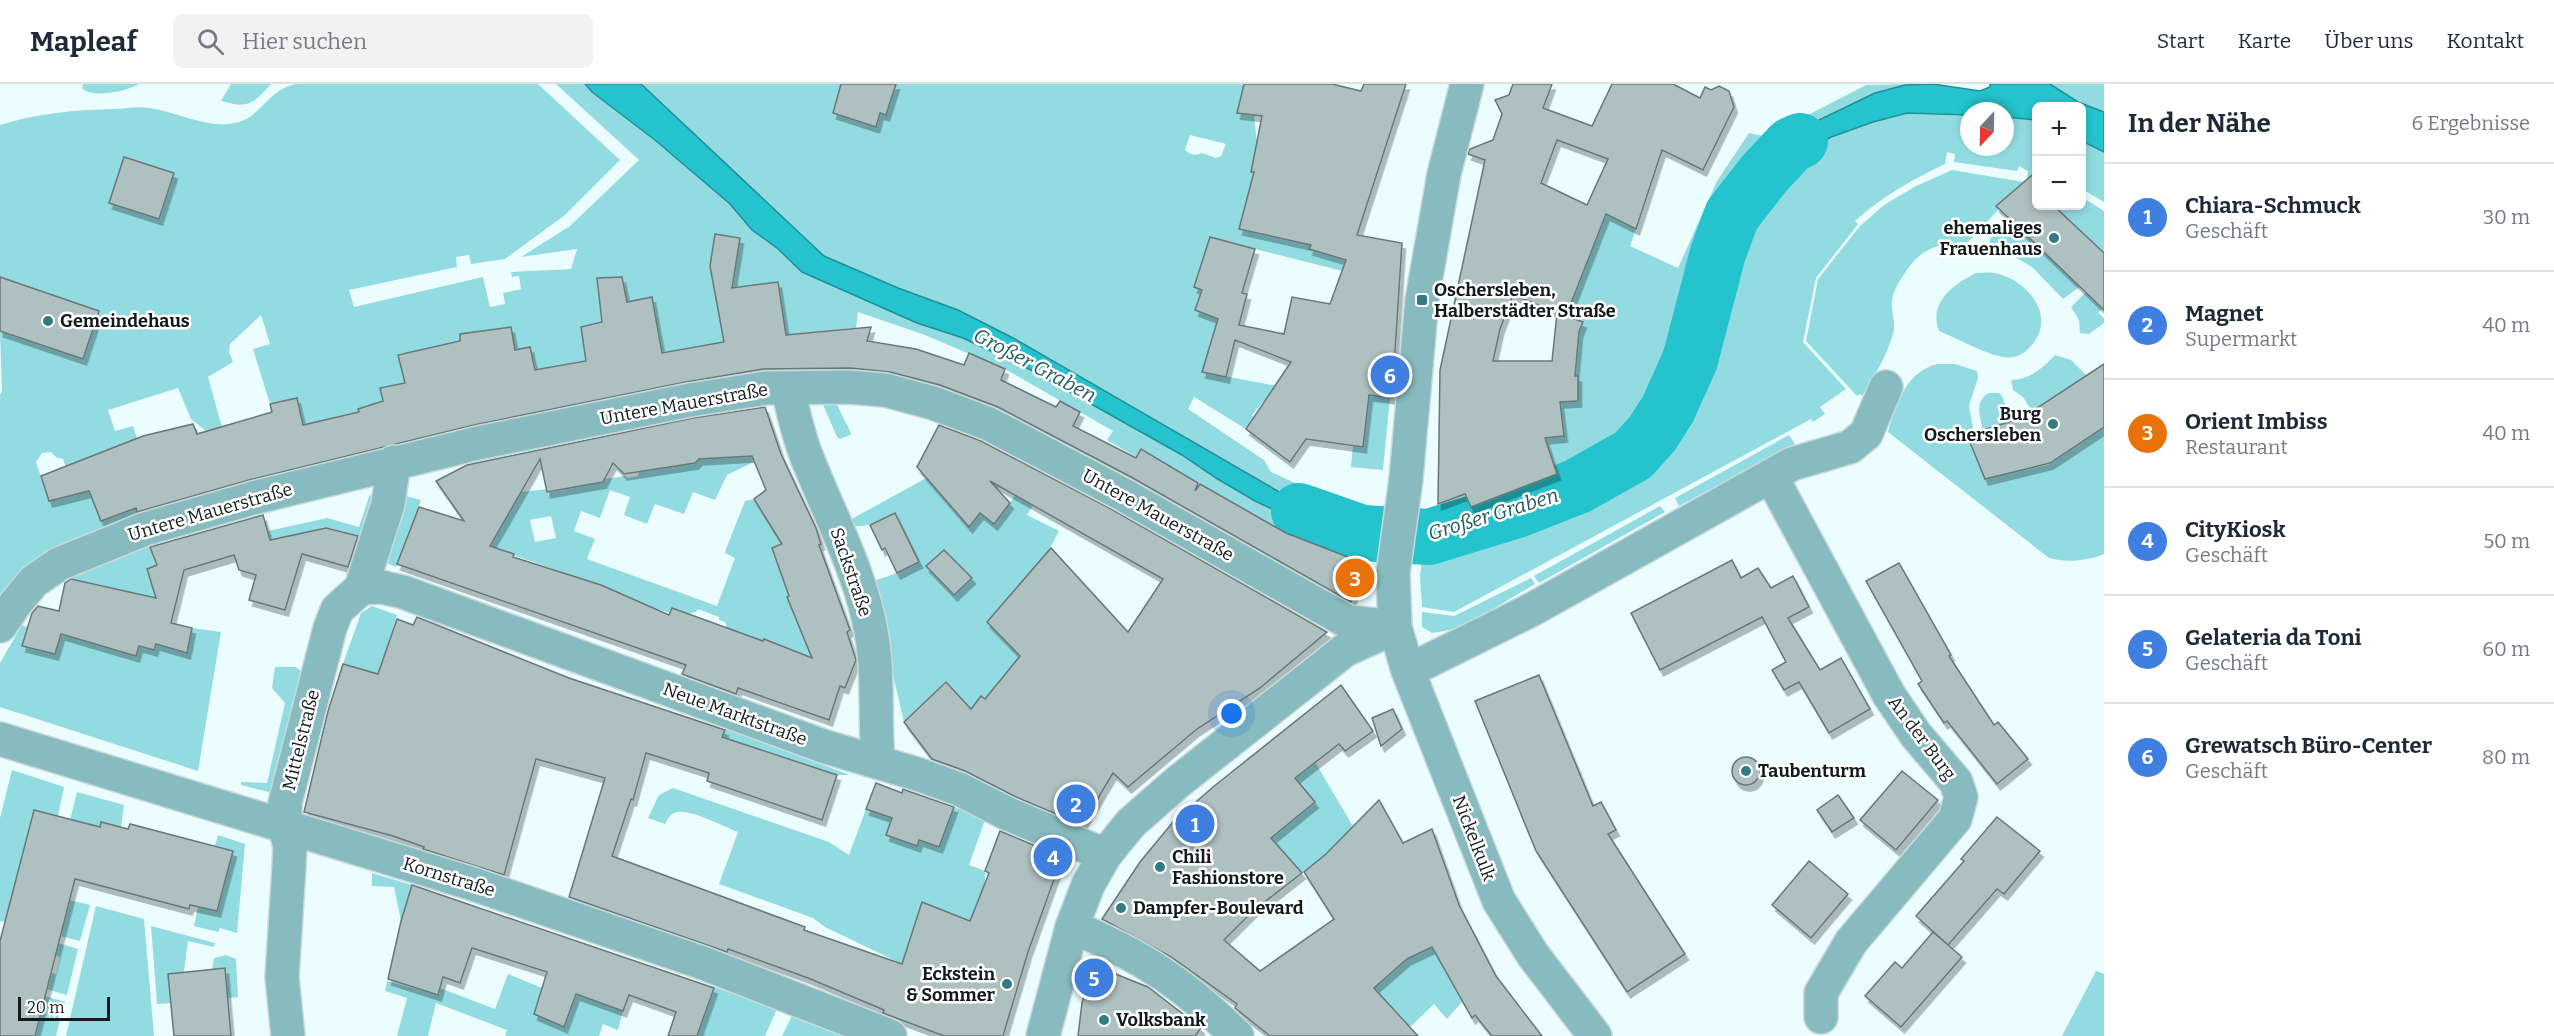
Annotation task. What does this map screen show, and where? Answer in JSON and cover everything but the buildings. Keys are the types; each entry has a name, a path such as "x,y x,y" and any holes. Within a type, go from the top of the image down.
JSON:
{"street":[{"name":"Nickelkulk","path":"1467,84 1444,174 1422,300 1393,573 1394,623 1408,671 1499,901 1533,955 1595,1036"},
{"name":"Untere Mauerstraße","path":"0,626 34,580 60,564 146,529 232,504 394,462 690,400 766,388 848,387 885,390 988,424 1122,494 1348,622 1394,623"},
{"path":"1408,671 1531,610 1792,464 1850,447 1866,434 1886,387"},
{"name":"Sackstraße","path":"788,389 805,454 838,531 868,617 877,682 875,716 878,762"},
{"name":"Mittelstraße","path":"288,1036 282,977 290,857 285,827 285,803 330,628 337,610 361,588 388,504 394,462"},
{"name":"An der Burg","path":"1771,477 1889,695 1916,735 1956,782 1961,797 1955,819 1851,942 1821,993 1821,1017"},
{"name":"Neue Marktstraße","path":"361,588 381,587 403,592 823,746 959,789 1006,813 1105,855"},
{"path":"1043,1036 1072,927 1088,885 1105,855 1131,824 1179,781 1338,655 1394,623"},
{"name":"Kornstraße","path":"0,739 471,883 616,932 890,1036"},
{"path":"1072,927 1147,962 1165,973 1237,1036"}],"shaded area":[{"path":"83,84 139,84 119,91 93,93 82,88"},
{"path":"231,84 271,84 255,100 238,105 221,101"},
{"path":"295,84 538,84 620,160 565,215 505,259 471,264 469,255 456,257 457,267 349,290 354,307 483,277 490,307 505,304 503,293 521,289 519,276 512,277 511,272 571,269 577,249 521,257 570,226 639,160 556,84 585,84 730,204 752,230 777,248 802,272 917,323 963,338 1029,369 1182,455 1255,501 1306,525 1369,549 1366,564 1286,533 1141,450 1136,457 1107,440 1113,431 1005,369 925,335 858,312 856,328 764,337 783,315 778,283 740,300 717,304 726,342 654,354 658,332 652,297 627,302 622,277 597,278 602,322 581,327 586,361 540,369 537,375 530,347 515,350 460,334 461,346 398,354 405,383 380,388 382,402 358,409 365,433 348,414 303,425 296,398 270,404 253,349 270,344 261,315 230,344 229,352 233,362 208,377 222,427 206,431 191,419 178,388 108,410 115,431 133,426 137,438 148,435 152,467 166,509 0,607 0,395 2,392 0,331 82,359 99,311 0,277 0,125 56,113 141,107 214,124 235,123 251,116 285,88","holes":["715,234 740,238 735,270 710,267","51,452 57,458 63,459 76,495 49,501 36,462 42,453"]},
{"path":"641,84 1241,84 1260,90 1254,115 1257,143 1251,172 1265,174 1311,245 1310,249 1346,260 1342,271 1240,245 1202,372 1278,386 1316,425 1271,392 1252,415 1246,429 1194,397 1188,409 1264,460 1271,472 1321,495 1373,512 1371,524 1330,515 1295,501 1015,339 958,310 898,288 824,256","holes":["1190,135 1226,144 1221,156 1216,158 1202,153 1189,153 1185,150"]},
{"path":"1912,84 1875,93 1814,121 1759,203 1797,158 1831,137 1907,113 1960,115 1960,156 2014,156 2014,118 2032,120 2032,185 2027,181 2028,171 2019,166 2017,171 1954,162 1955,154 1947,152 1945,164 1898,189 1855,221 1858,224 1816,278 1803,342 1846,389 1820,407 1825,414 1813,422 1811,419 1454,612 1422,607 1420,576 1427,516 1471,507 1556,474 1545,438 1564,435 1560,402 1578,401 1578,377 1575,376 1578,348 1574,347 1583,322 1559,313 1557,191 1636,229 1630,246 1678,268 1717,181 1749,133 1779,139 1779,130 1866,85"},
{"path":"2050,84 2104,84 2104,112 2086,105 2086,102 2078,102"},
{"path":"2086,143 2104,152 2104,202 2086,191"},
{"path":"1952,170 2024,182 1997,206 1999,209 1968,242 1947,244 1930,249 1909,267 1893,298 1894,329 1889,345 1866,390 1862,396 1860,394 1857,396 1806,341 1818,279 1860,226 1884,205 1916,186"},
{"path":"2086,200 2104,211 2104,253 2058,210 2086,210"},
{"path":"2010,219 2081,286 2063,299 2032,267 2010,254 1994,250 1990,239"},
{"path":"1976,273 1995,273 2007,277 2029,292 2036,302 2041,325 2038,337 2021,354 2014,357 1997,356 1939,331 1937,311 1945,295"},
{"path":"2086,292 2103,308 2098,313 2104,318 2104,323 2089,334 2080,333 2079,320 2071,307"},
{"path":"2055,355 2071,360 2086,375 2032,411 2023,397 2013,390 2011,380 2024,378 2035,372"},
{"path":"1938,364 1955,364 1977,371 1978,378 1969,406 1974,433 1968,435 1985,479 2048,465 2104,427 2104,554 2077,560 2049,558 1888,432 1899,400 1910,381 1927,368"},
{"path":"1989,393 1999,393 2002,396 2011,421 1983,430 1980,405 1984,396"},
{"path":"1368,396 1390,397 1383,470 1351,467 1353,445"},
{"path":"833,397 851,433 840,439 837,437 821,400"},
{"path":"1789,435 1795,444 1679,506 1675,498"},
{"path":"720,454 721,458 752,456 754,462 727,475 715,500 693,492 684,514 655,504 647,524 624,515 630,497 610,490 600,518 581,511 574,531 595,539 587,559 717,606 735,558 725,553 726,549 745,501 754,499 782,544 773,548 792,596 787,598 815,660 741,640 744,634 727,628 725,622 719,620 719,617 698,609 688,614 672,608 670,613 644,605 600,585 487,546 517,500 513,493 547,489 549,497 549,492 565,490 563,482 593,484 603,482 605,479 625,476 628,478 638,476 640,468 659,465 663,468 695,463 699,458","holes":["551,516 556,538 535,542 530,520"]},
{"path":"941,470 987,480 1000,486 980,513 994,524 1017,493 1034,504 1027,515 1059,531 1050,548 1021,583 1059,620 985,699 981,697 968,713 945,682 904,722 871,582 897,573 894,513 867,525 849,525 848,521","holes":["944,551 972,578 954,595"]},
{"path":"370,494 373,502 362,537 330,529 270,539 268,531 327,518 359,527"},
{"path":"406,496 421,500 396,567 384,559"},
{"path":"1660,506 1665,512 1539,583 1534,576"},
{"path":"149,543 157,565 147,569 156,598 66,578"},
{"path":"1531,578 1535,584 1461,628 1432,633 1422,627 1422,612 1454,616"},
{"path":"372,606 397,615 383,660 395,679 343,664 361,613"},
{"path":"80,617 105,638 154,650 158,636 177,641 175,650 186,653 192,628 221,632 198,771 0,707 0,663 22,625 28,627 23,646 55,654 61,635 74,638"},
{"path":"275,667 296,667 304,674 294,701 272,793 241,785 241,782 267,783 285,703 272,688"},
{"path":"725,729 850,775 837,775 722,737"},
{"path":"1315,762 1357,833 1302,873 1257,822 1284,822 1299,813 1310,796 1295,778"},
{"path":"12,770 64,787 58,816 33,811 5,922 0,921 0,818"},
{"path":"673,788 829,842 849,855 866,809 892,818 888,828 897,832 894,838 916,846 919,840 939,847 954,807 985,820 969,865 985,871 981,893 991,928 922,902 902,964 825,927 813,918 719,884 738,832 700,816 684,812 673,813 665,824 648,818 659,795"},
{"path":"77,792 124,805 121,827 102,822 100,827 70,820"},
{"path":"218,835 245,844 237,933 220,928 218,932 194,926 198,907 217,911 233,851 215,846"},
{"path":"372,873 412,885 401,921 394,887 372,886"},
{"path":"54,896 90,905 80,941 60,936"},
{"path":"96,906 144,919 154,1036 66,1036"},
{"path":"151,926 215,943 214,947 188,941 184,972 168,974 171,1003 157,1004"},
{"path":"58,943 78,949 67,995 46,989 51,973 56,974 60,957 55,955"},
{"path":"1432,947 1462,1002 1447,1019 1434,1004 1410,1027 1394,1009 1365,1036 1367,991 1402,960"},
{"path":"226,955 236,959 238,997 228,998 225,968 212,970 214,958"},
{"path":"2096,971 2104,974 2104,1036 2062,1036"},
{"path":"508,974 542,988 534,1014 564,1027 582,978 606,987 600,1003 623,1011 618,1030 603,1024 599,1036 505,1036 507,1030 436,1003 428,1036 397,1036 407,998 385,991 387,981 438,995 440,988 495,1009"},
{"path":"714,987 777,1009 765,1036 697,1036"},
{"path":"45,996 65,1002 56,1036 35,1036"},
{"path":"792,1016 842,1036 782,1036"}],"water":[{"path":"585,84 641,84 824,256 898,288 958,310 1015,339 1295,501 1330,515 1371,524 1369,549 1306,525 1255,501 1182,455 1029,369 963,338 917,323 802,272 777,248 752,230 730,204"},
{"path":"1933,84 1980,91 1990,87 1990,84 2050,84 2078,102 2032,102 2032,120 2014,118 2014,102 1960,102 1960,115 1907,113 1873,122 1831,137 1797,158 1759,203 1747,195 1754,168 1779,139 1875,93 1905,85"},
{"path":"2086,105 2104,112 2104,152 2086,143"}],"waterway":[{"name":"Großer Graben","path":"1299,511 1362,533 1429,537 1517,510 1578,486 1633,455 1652,434 1668,409 1690,360 1718,253 1732,215 1764,174 1791,145 1800,141"}],"place":[{"name":"ehemaliges Frauenhaus","path":"2054,238"},
{"name":"Oschersleben, Halberstädter Straße","path":"1422,300"},
{"name":"Gemeindehaus","path":"48,321"},
{"name":"Grewatsch Büro-Center","path":"1390,375"},
{"name":"Burg Oschersleben","path":"2053,424"},
{"name":"Orient Imbiss","path":"1355,578"},
{"name":"Taubenturm","path":"1746,771"},
{"name":"Magnet","path":"1076,804"},
{"name":"Chiara-Schmuck","path":"1195,824"},
{"name":"CityKiosk","path":"1053,857"},
{"name":"Chili Fashionstore","path":"1160,867"},
{"name":"Dampfer-Boulevard","path":"1121,908"},
{"name":"Gelateria da Toni","path":"1094,978"},
{"name":"Eckstein & Sommer","path":"1007,984"},
{"name":"Volksbank","path":"1104,1020"}]}
